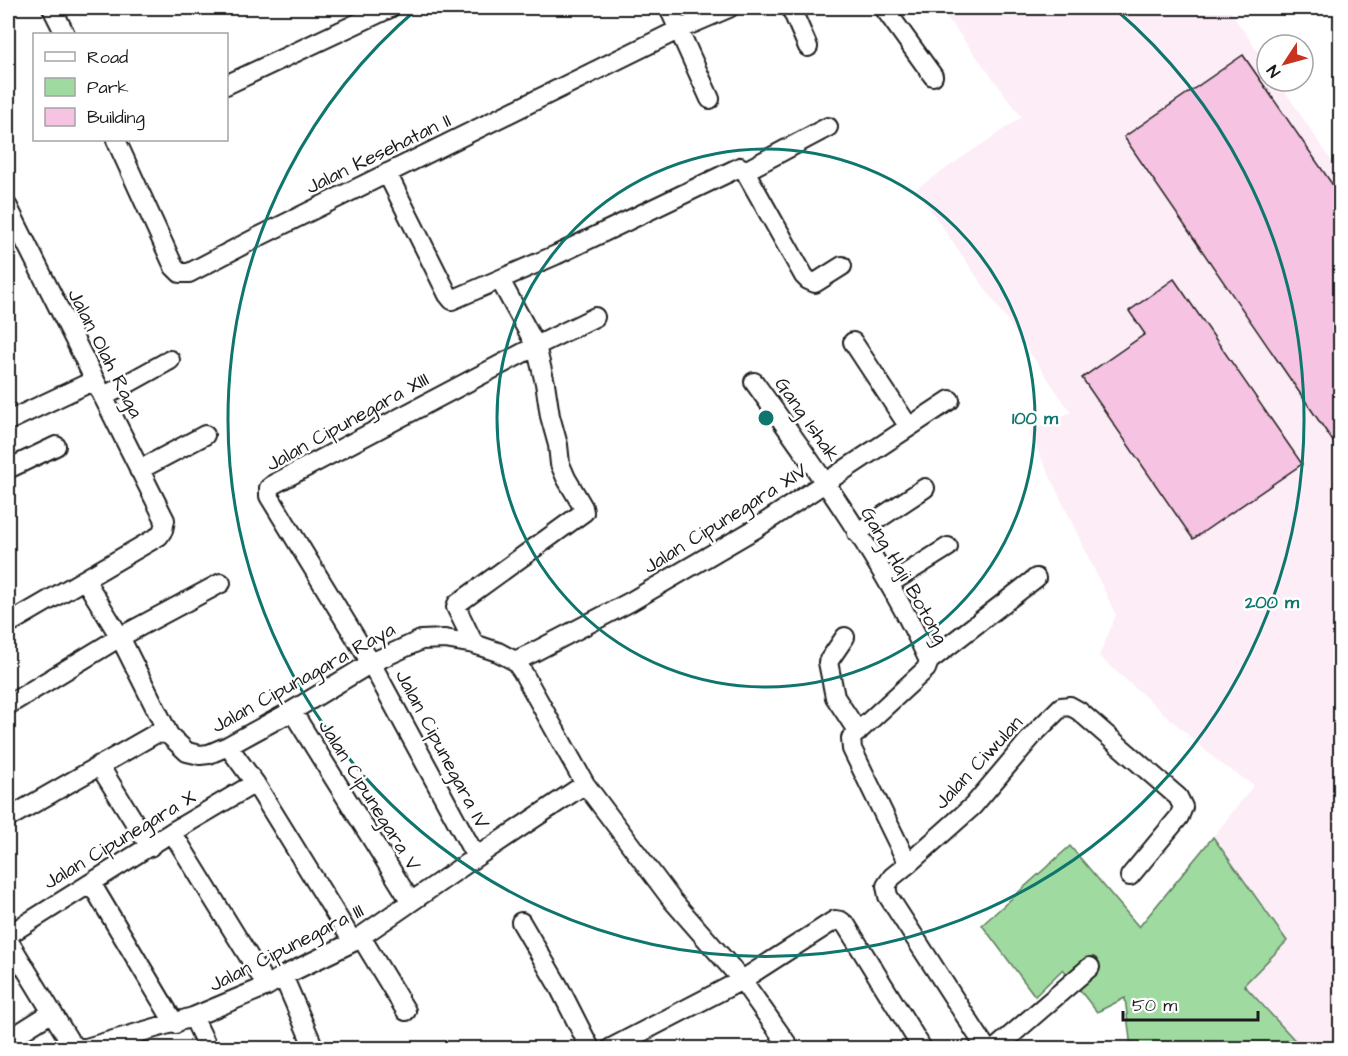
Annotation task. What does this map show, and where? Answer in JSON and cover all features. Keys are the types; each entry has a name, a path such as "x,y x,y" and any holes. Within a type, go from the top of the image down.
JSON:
{"street":[{"path":"52,8 64,33"},
{"path":"228,84 390,8"},
{"path":"669,8 710,99"},
{"name":"Jalan Kesehatan II","path":"116,141 174,267 180,273 189,273 680,29 729,8"},
{"path":"791,8 808,47"},
{"path":"884,8 933,76"},
{"path":"745,171 828,127"},
{"path":"387,173 452,300 556,255 740,167 745,171 808,280 815,283 842,266"},
{"name":"Jalan Olah Raga","path":"8,207 165,520 159,536 85,580"},
{"path":"474,645 456,607 457,604 585,512 560,464 558,445 536,346 500,280"},
{"name":"Jalan Cipunegara XIII","path":"371,663 269,496 270,488 284,478 595,317"},
{"path":"853,342 909,427"},
{"path":"103,397 170,360"},
{"path":"10,414 95,380"},
{"name":"Gang Ishak","path":"754,382 825,482"},
{"name":"Jalan Cipunegara XIV","path":"515,661 630,602 755,529 951,400"},
{"path":"139,471 205,435"},
{"path":"8,469 56,446"},
{"name":"Gang Haji Botong","path":"825,482 889,584 929,661 926,669 858,732"},
{"path":"857,532 925,488"},
{"path":"889,584 948,547"},
{"path":"929,661 1036,578"},
{"path":"8,624 85,580"},
{"name":"Jalan Cipunagara Raya","path":"85,580 120,637 169,735 187,752 209,754 228,746 371,663 421,640 445,639 474,645 498,652 515,661"},
{"path":"8,705 120,637 221,583"},
{"path":"845,637 828,662 835,697 858,732 851,738 852,749 908,864"},
{"path":"515,661 585,784 672,900 742,980 790,1048"},
{"name":"Jalan Cipunegara IV","path":"371,663 476,856"},
{"name":"Jalan Ciwulan","path":"986,1048 888,896 886,886 892,877 973,806 1034,734 1061,707 1070,706 1079,711 1178,797 1183,807 1179,818 1130,876"},
{"name":"Jalan Cipunegara V","path":"291,711 411,902"},
{"path":"8,818 155,734 169,735"},
{"path":"228,746 406,1011"},
{"path":"99,765 150,847"},
{"name":"Jalan Cipunegara X","path":"8,935 255,783"},
{"name":"Jalan Cipunegara III","path":"8,940 51,1013 70,1042 78,1048 86,1048 175,1024 267,986 357,939 585,784"},
{"path":"172,832 267,986"},
{"path":"91,883 175,1024"},
{"path":"611,1048 742,980 835,920 846,925 922,1048"},
{"path":"520,922 559,987 590,1048"},
{"path":"996,1048 1090,967"},
{"path":"283,976 314,1048"},
{"path":"8,1040 51,1013"},
{"path":"194,1017 208,1048"}],"shaded area":[{"path":"940,8 1228,8 1255,47 1255,93 1286,93 1340,174 1340,1048 1302,1048 1244,985 1287,941 1213,837 1254,785 1220,763 1099,656 1116,615 1029,432 1071,412 916,189 1022,117"}],"green space":[{"path":"1213,837 1287,941 1244,985 1302,1048 1131,1048 1125,998 1097,1012 1063,969 1035,996 982,925 1070,846 1139,927"}],"building":[{"path":"1243,55 1255,72 1255,93 1269,93 1341,197 1341,453 1124,137"},
{"path":"1174,279 1302,464 1193,539 1082,378 1145,334 1129,311"}]}
